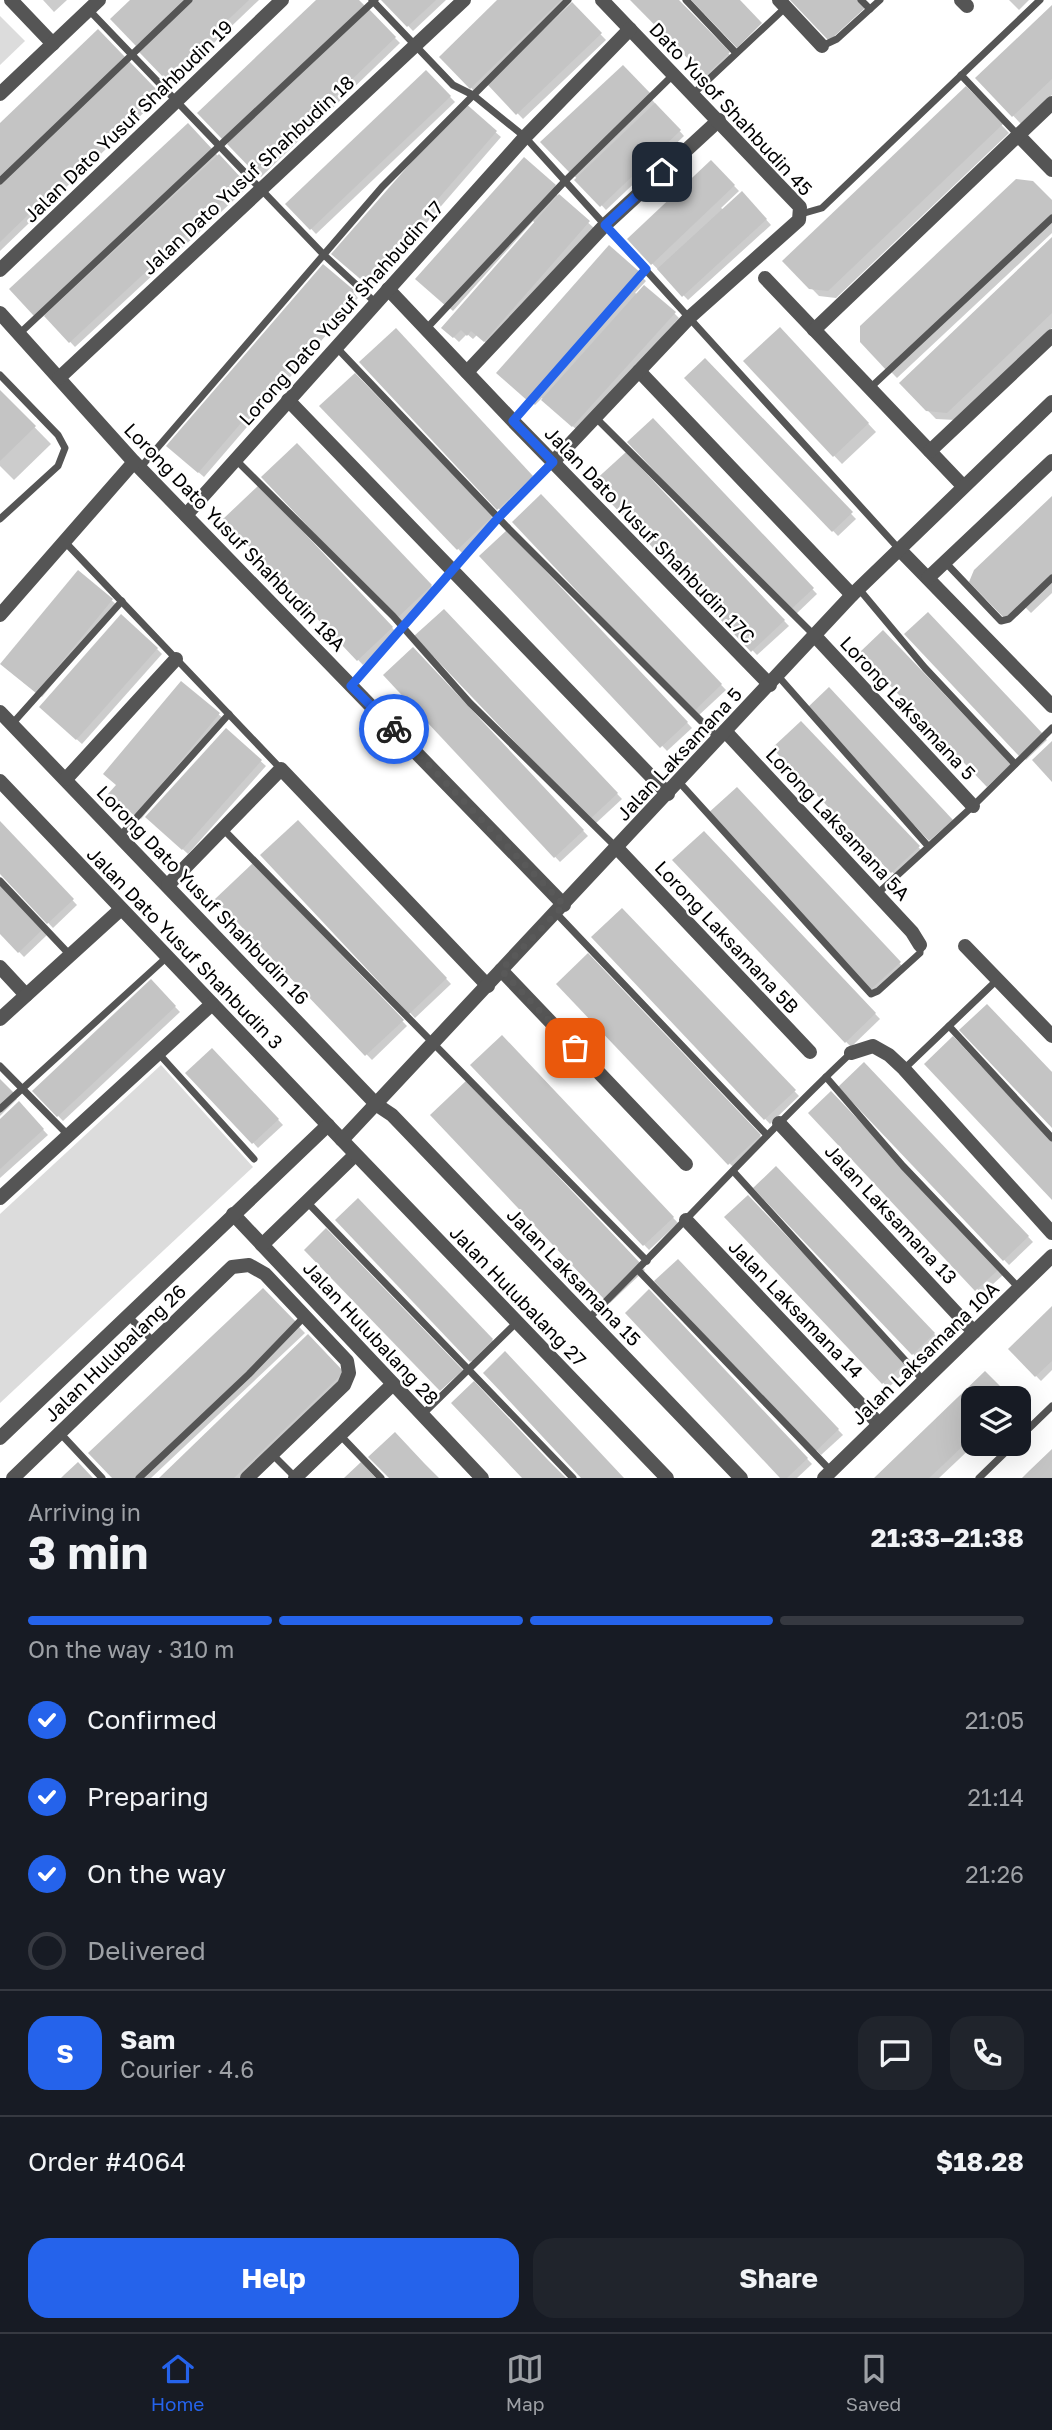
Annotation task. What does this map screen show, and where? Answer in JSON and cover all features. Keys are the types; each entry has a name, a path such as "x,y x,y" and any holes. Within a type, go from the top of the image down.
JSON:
{"street":[{"path":"11,0 53,44"},
{"name":"Jalan Dato Yusuf Shahbudin 19","path":"0,270 282,0"},
{"name":"Jalan Dato Yusuf Shahbudin 18","path":"59,378 464,0"},
{"name":"Dato Yusof Shahbudin 45","path":"602,0 800,207 801,214"},
{"path":"782,4 822,46"},
{"path":"0,94 94,5"},
{"name":"Lorong Dato Yusuf Shahbudin 17","path":"186,515 524,137 630,29"},
{"path":"814,330 1052,103"},
{"path":"467,372 605,225 719,120"},
{"path":"1018,135 1052,170"},
{"path":"553,462 690,317 799,220 801,214"},
{"path":"765,278 963,486"},
{"name":"Jalan Dato Yusuf Shahbudin 17C","path":"388,289 553,462 774,681"},
{"name":"Lorong Dato Yusuf Shahbudin 18A","path":"0,313 137,465 351,686 560,909"},
{"path":"930,451 1052,336"},
{"path":"639,371 855,592"},
{"path":"288,400 668,794"},
{"name":"Jalan Laksamana 5","path":"342,1140 855,592 1052,402"},
{"path":"928,578 1052,461"},
{"path":"0,615 64,541 137,465"},
{"path":"899,549 1052,706"},
{"name":"Lorong Laksamana 5","path":"815,636 973,806"},
{"path":"66,779 176,659"},
{"name":"Lorong Dato Yusuf Shahbudin 16","path":"0,712 377,1105"},
{"name":"Lorong Laksamana 5A","path":"722,735 912,932 920,945"},
{"path":"168,885 281,769 488,986"},
{"name":"Jalan Dato Yusuf Shahbudin 3","path":"0,781 342,1140"},
{"name":"Lorong Laksamana 5B","path":"617,848 810,1052"},
{"path":"0,1019 121,909"},
{"path":"965,946 1052,1036"},
{"path":"0,967 26,995"},
{"path":"501,970 685,1164"},
{"path":"0,1198 212,1004"},
{"path":"851,1053 873,1046 889,1055 1052,1233"},
{"name":"Jalan Laksamana 15","path":"377,1105 392,1115 741,1478"},
{"name":"Jalan Laksamana 13","path":"779,1123 974,1332"},
{"path":"0,1438 328,1125"},
{"name":"Jalan Hulubalang 27","path":"342,1140 667,1478"},
{"path":"262,1245 355,1155"},
{"name":"Jalan Hulubalang 28","path":"233,1214 482,1478"},
{"name":"Jalan Laksamana 14","path":"686,1220 879,1424"},
{"name":"Jalan Laksamana 10A","path":"827,1475 1052,1256"},
{"name":"Jalan Hulubalang 26","path":"13,1478 232,1267 249,1265 265,1274 305,1316"},
{"path":"247,1478 344,1385 349,1373 347,1361 305,1316"},
{"path":"296,1478 393,1384"}],"lane":[{"path":"0,181 189,0"},
{"path":"19,334 374,0 453,85 473,95 524,137 899,549"},
{"path":"137,465 324,256 382,187 568,0"},
{"path":"685,0 736,53"},
{"path":"861,0 870,9"},
{"path":"822,46 837,40 880,0"},
{"path":"801,214 822,208 1040,0"},
{"path":"693,93 736,53 782,4"},
{"path":"94,5 132,54 324,256 376,303"},
{"path":"426,329 565,181 674,74"},
{"path":"961,75 1018,135"},
{"path":"870,388 1052,218"},
{"path":"513,421 646,269"},
{"path":"336,347 498,518 722,735"},
{"path":"0,375 58,435 65,448 58,466 1,515"},
{"path":"595,417 815,636"},
{"path":"236,460 257,478 402,628 470,703 617,848"},
{"path":"351,686 498,518 553,462"},
{"path":"64,541 281,769"},
{"path":"945,562 1001,621 1009,619 1052,578"},
{"path":"855,592 1015,764"},
{"path":"12,724 122,601"},
{"path":"774,681 928,846"},
{"path":"120,836 229,714"},
{"path":"876,894 973,806 1052,728"},
{"path":"679,782 871,994 878,991 920,953 920,945"},
{"path":"223,829 647,1261"},
{"path":"0,881 69,955"},
{"path":"560,909 766,1135"},
{"path":"0,1110 167,957"},
{"path":"904,1069 998,979"},
{"path":"949,1026 1052,1138"},
{"path":"158,1053 254,1159"},
{"path":"588,1320 766,1135 851,1053"},
{"path":"0,1066 68,1135"},
{"path":"826,1077 903,1166 1020,1288"},
{"path":"733,1171 924,1381"},
{"path":"307,1202 573,1478"},
{"path":"638,1270 827,1475"},
{"path":"128,1315 155,1342"},
{"path":"139,1478 249,1374 305,1316"},
{"path":"422,1415 517,1322"},
{"path":"1031,1428 1050,1412"},
{"path":"60,1433 102,1478"},
{"path":"340,1435 381,1478"},
{"path":"272,1454 296,1478"},
{"path":"979,1478 1002,1456"}],"shaded area":[{"path":"0,16 25,41 0,65"},
{"path":"161,1065 253,1167 0,1403 0,1214"}],"building":[{"path":"130,0 185,0 136,46 110,19"},
{"path":"194,0 249,0 165,79 139,52"},
{"path":"316,0 359,0 365,6 223,140 197,113"},
{"path":"381,0 436,0 407,27"},
{"path":"497,0 561,0 470,89 439,57"},
{"path":"630,0 679,0 730,52 705,76"},
{"path":"691,0 740,0 762,23 737,48"},
{"path":"790,0 858,0 865,8 829,41"},
{"path":"572,2 602,33 516,115 487,84"},
{"path":"1052,5 1052,79 1012,117 975,78"},
{"path":"368,8 396,37 255,173 227,144"},
{"path":"98,29 125,57 0,176 0,123"},
{"path":"128,60 157,90 0,242 0,184"},
{"path":"623,65 652,95 570,173 540,142"},
{"path":"426,70 451,96 310,230 285,204"},
{"path":"966,86 1003,124 828,291 809,289 782,261"},
{"path":"464,102 497,131 365,283 331,254"},
{"path":"655,103 681,130 600,207 574,180"},
{"path":"188,123 213,150 34,316 9,289"},
{"path":"219,154 244,181 69,343 44,316"},
{"path":"524,157 556,185 447,307 415,279"},
{"path":"711,160 735,185 651,265 627,239"},
{"path":"1016,179 1033,181 1052,200 1052,217 888,372 860,342 860,326"},
{"path":"742,191 767,219 682,297 657,269"},
{"path":"559,194 590,221 484,342 471,331 467,336 461,330 453,338 441,328"},
{"path":"1052,237 1052,313 947,413 926,411 899,383"},
{"path":"609,245 642,274 529,402 496,373"},
{"path":"323,264 355,291 198,473 166,446"},
{"path":"644,285 676,312 572,427 541,400"},
{"path":"780,327 869,423 833,457 743,361"},
{"path":"396,328 533,476 497,510 359,362"},
{"path":"705,358 853,512 832,532 684,378"},
{"path":"355,373 493,516 457,550 319,406"},
{"path":"0,390 36,426 0,461"},
{"path":"653,418 814,588 788,612 627,442"},
{"path":"297,443 432,585 396,619 261,477"},
{"path":"626,452 785,620 751,652 592,483"},
{"path":"259,485 393,627 357,661 223,519"},
{"path":"541,494 722,684 692,713 512,522"},
{"path":"1052,496 1052,578 1007,621 969,582 974,570"},
{"path":"507,530 688,722 660,748 479,556"},
{"path":"78,570 113,599 36,693 0,664"},
{"path":"444,609 618,793 589,820 414,636"},
{"path":"928,612 1043,734 1019,756 904,634"},
{"path":"121,614 158,648 76,740 39,707"},
{"path":"883,630 1011,764 987,787 859,653"},
{"path":"413,647 584,830 554,858 383,675"},
{"path":"181,681 220,713 135,816 108,794 116,785 103,774"},
{"path":"829,687 953,820 929,841 806,709"},
{"path":"801,721 920,846 891,873 772,748"},
{"path":"226,728 262,760 182,850 145,817"},
{"path":"1052,741 1052,782 1032,760"},
{"path":"737,787 901,962 870,990 706,815"},
{"path":"298,820 447,978 409,1014 260,855"},
{"path":"0,821 74,899 47,924 0,874"},
{"path":"704,831 876,1013 845,1043 672,860"},
{"path":"253,863 404,1020 365,1056 215,899"},
{"path":"0,884 43,929 18,953 0,934"},
{"path":"622,908 796,1090 764,1120 591,937"},
{"path":"588,953 761,1135 728,1165 556,984"},
{"path":"151,979 176,1006 57,1117 32,1091"},
{"path":"987,1004 1052,1072 1052,1128 959,1030"},
{"path":"502,1035 674,1217 643,1246 470,1065"},
{"path":"953,1036 1052,1142 1052,1200 924,1064"},
{"path":"212,1048 279,1119 252,1144 185,1073"},
{"path":"864,1062 1029,1236 1003,1261 838,1087"},
{"path":"0,1079 14,1093 0,1106"},
{"path":"467,1080 641,1264 604,1299 430,1115"},
{"path":"831,1091 999,1269 975,1291 808,1113"},
{"path":"19,1101 44,1129 0,1169 0,1119"},
{"path":"776,1166 935,1333 912,1355 753,1188"},
{"path":"748,1195 906,1362 882,1384 724,1217"},
{"path":"358,1198 493,1339 470,1362 335,1220"},
{"path":"326,1228 463,1370 440,1391 304,1250"},
{"path":"678,1259 839,1429 815,1452 654,1281"},
{"path":"263,1288 298,1324 135,1478 112,1478 88,1453"},
{"path":"649,1289 808,1458 787,1478 780,1478 625,1313"},
{"path":"1052,1306 1052,1361 1035,1377 1008,1349"},
{"path":"308,1334 344,1372 234,1478 159,1478"},
{"path":"505,1351 624,1478 581,1478 483,1373"},
{"path":"985,1371 1000,1386 969,1386"},
{"path":"474,1381 566,1478 522,1478 451,1403"},
{"path":"961,1394 961,1448 943,1465 929,1478 874,1478"},
{"path":"395,1432 439,1478 389,1478 368,1457"},
{"path":"1052,1449 1052,1478 1022,1478 1029,1471"},
{"path":"78,1462 93,1478 61,1478 64,1475"},
{"path":"361,1462 376,1478 344,1478"}],"way so far":[{"path":"394,729 564,905 501,970 575,1048"}],"route":[{"path":"394,729 351,686 498,518 553,462 513,421 646,269 605,225 662,172"}]}
